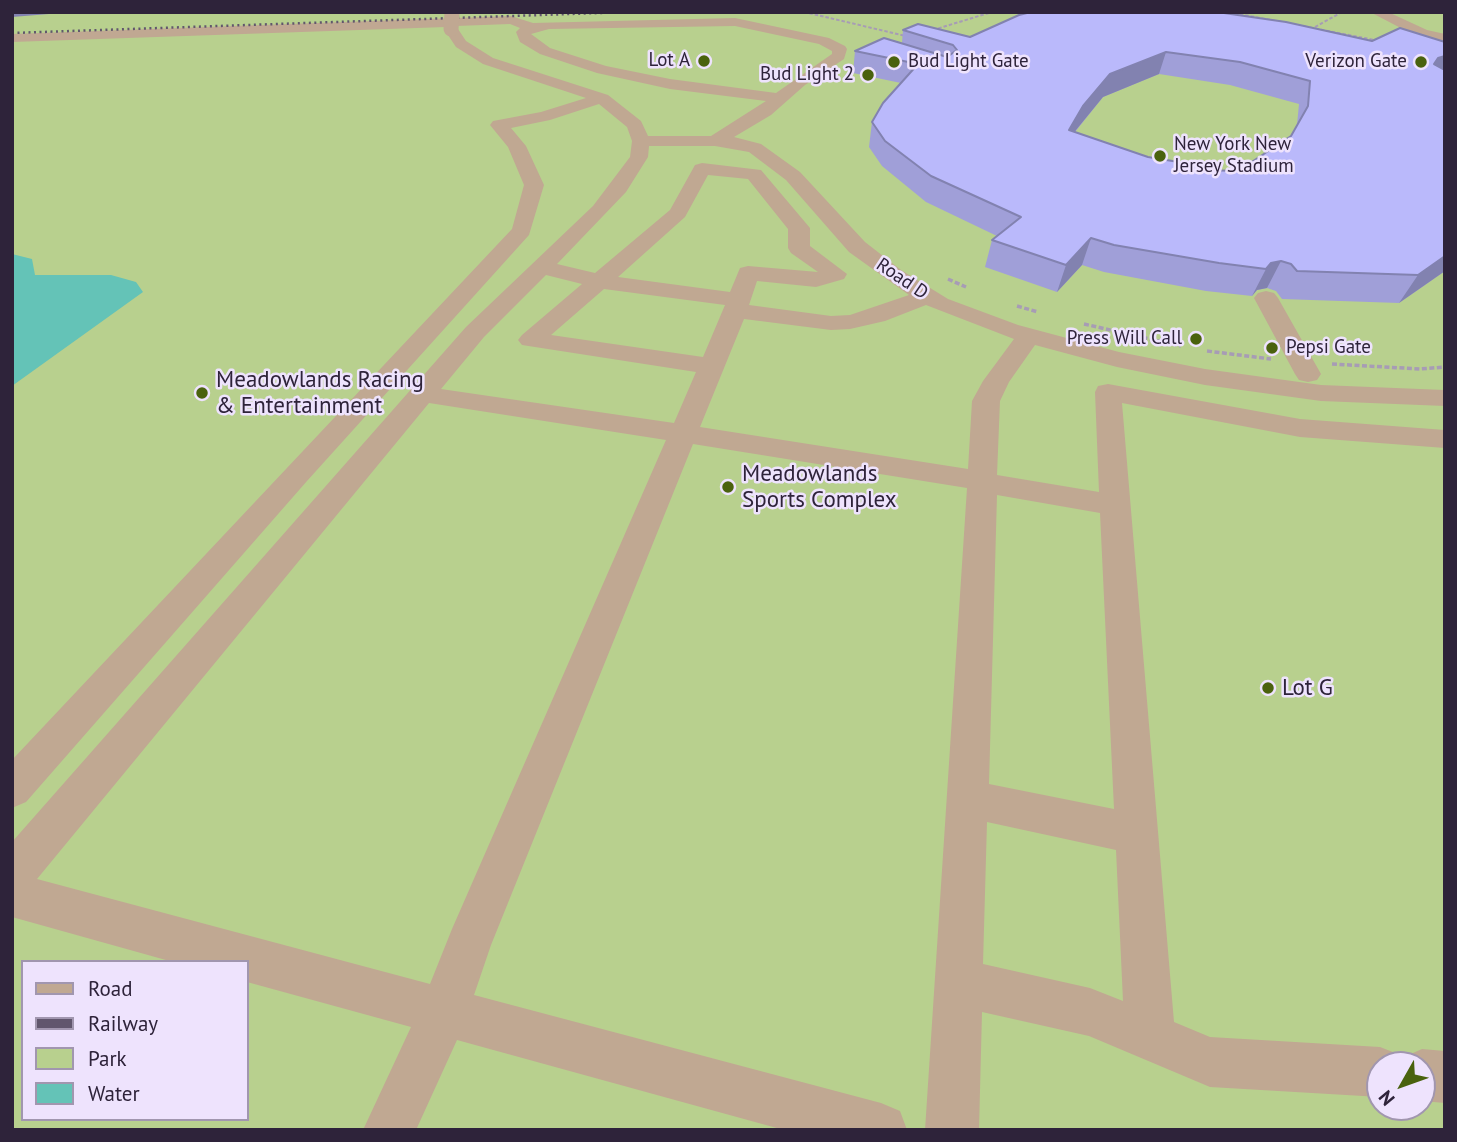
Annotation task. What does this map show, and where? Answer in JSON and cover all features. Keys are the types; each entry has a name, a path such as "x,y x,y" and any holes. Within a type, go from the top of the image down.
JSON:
{"street":[{"path":"1377,12 1423,34 1445,38"},
{"path":"12,54 68,21 237,15"},
{"path":"12,875 475,332 619,188 639,158 641,141 629,117 602,97 488,61 461,44 452,20"},
{"path":"12,38 36,40 511,20 532,27 735,22 824,41 840,49 839,56 765,110 715,141"},
{"path":"532,27 522,34 532,44 553,55 592,67 670,84 778,98"},
{"path":"12,789 296,474 522,231 534,184 517,146 499,125 544,116 602,97"},
{"name":"Road D","path":"641,141 715,141 747,145 772,158 793,176 857,247 878,265 934,286 956,311 1035,324 1117,359 1199,363 1321,393 1445,398"},
{"path":"389,1130 444,1013 468,945 712,366 748,273 816,280 836,274 799,248 799,228 754,174 702,169 678,214 531,340 712,366"},
{"path":"540,267 600,281 831,323 850,323 876,316 934,286"},
{"path":"1266,298 1305,369"},
{"path":"952,1130 986,401 996,381 1035,324"},
{"path":"1199,363 1201,398 1215,414"},
{"path":"1150,1036 1108,392 1300,428 1445,439"},
{"path":"422,394 937,472 1116,505"},
{"path":"969,799 1137,834"},
{"path":"12,895 881,1130"},
{"path":"960,983 1090,1012 1210,1062 1366,1071"}],"path":[{"path":"804,12 910,37 901,42"},
{"path":"934,30 992,12"},
{"path":"1230,12 1384,43"},
{"path":"1315,27 1342,12"},
{"path":"934,286 973,290"},
{"path":"1005,303 1035,324"},
{"path":"1076,323 1188,348"},
{"path":"1199,363 1305,369 1420,369 1445,366"}],"green space":[{"name":"Meadowlands Sports Complex","path":"12,12 1445,12 1445,1130 12,1130"}],"water":[{"path":"12,254 32,259 35,275 111,275 136,282 143,292 12,386"}],"building":[{"name":"New York New Jersey Stadium","path":"1031,12 1217,12 1286,22 1372,41 1400,28 1445,42 1445,56 1438,58 1434,64 1445,70 1445,256 1418,275 1297,271 1291,264 1281,261 1271,263 1266,269 1114,245 1091,238 1066,265 992,240 1021,217 931,176 885,141 872,122 883,103 918,64 855,51 884,38 947,57 957,50 953,45 903,30 918,24 970,37","holes":["1166,52 1240,62 1310,81 1308,106 1291,136 1238,171 1203,170 1203,166 1148,157 1069,130 1083,106 1110,74"]}],"railway":[{"path":"12,33 629,12"}],"place":[{"name":"Lot A","path":"704,61"},
{"name":"Bud Light Gate","path":"894,62"},
{"name":"Verizon Gate","path":"1421,62"},
{"name":"Bud Light 2","path":"868,75"},
{"name":"New York New Jersey Stadium","path":"1160,156"},
{"name":"Press Will Call","path":"1196,339"},
{"name":"Pepsi Gate","path":"1272,348"},
{"name":"Meadowlands Racing & Entertainment","path":"202,393"},
{"name":"Meadowlands Sports Complex","path":"728,487"},
{"name":"Lot G","path":"1268,688"}]}
